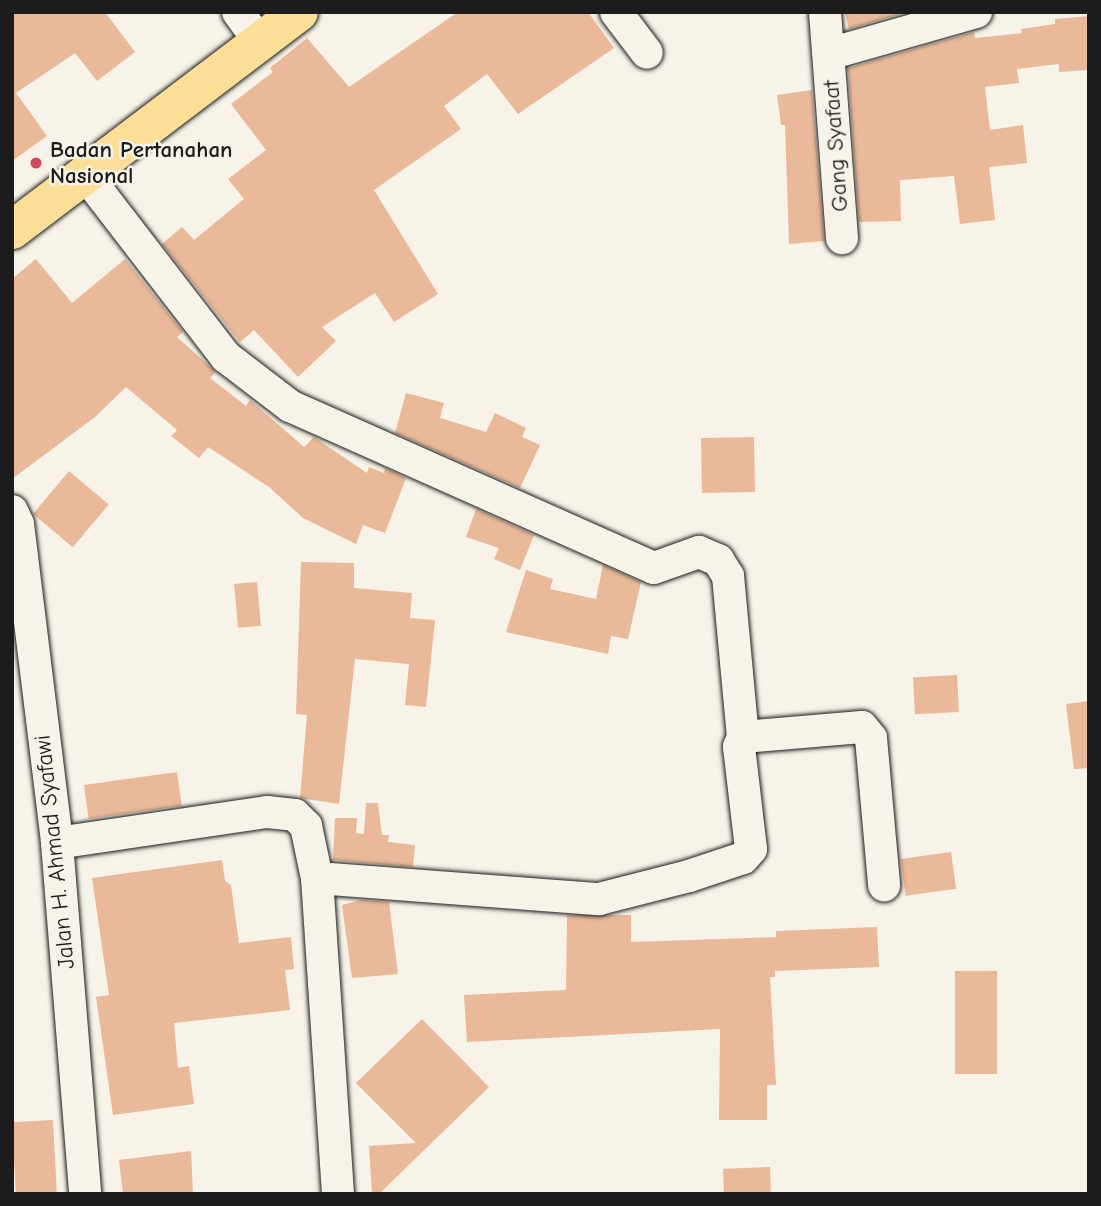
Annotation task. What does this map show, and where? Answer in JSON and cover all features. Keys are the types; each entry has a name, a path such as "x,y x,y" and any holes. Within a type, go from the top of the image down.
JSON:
{"main road":[{"path":"12,229 85,174 249,27 299,12"}],"street":[{"path":"616,12 647,53"},
{"name":"Gang Syafaat","path":"825,12 842,238"},
{"name":"Gang Syafaat","path":"829,54 976,12"},
{"path":"85,174 226,356 290,406 654,568 699,552 719,560 728,576 743,737 739,747 751,849 733,862 599,899 317,878"},
{"name":"Jalan H. Ahmad Syafawi","path":"12,511 18,524 57,843 85,1194"},
{"path":"743,737 862,727 868,731 884,884"},
{"path":"57,843 281,811 295,814 306,826 317,878 338,1194"}],"building":[{"path":"12,12 105,12 135,52 97,81 75,53 16,93 47,136 12,161"},
{"path":"458,12 588,12 614,48 518,114 487,74 444,106 461,129 374,190 438,294 394,322 375,293 322,327 336,341 298,377 254,330 240,342 162,244 182,227 194,240 244,199 228,179 266,150 231,104 273,72 270,68 307,38 349,87"},
{"path":"845,12 908,12 849,29"},
{"path":"1089,16 1089,70 1059,72 1059,64 1017,69 1019,83 985,87 990,130 1023,125 1027,163 989,167 995,220 960,224 954,176 900,180 901,221 859,222 848,68 974,32 975,38 1022,33 1021,29 1055,24 1055,19"},
{"path":"812,90 824,241 789,244 785,125 781,125 777,95"},
{"path":"36,259 72,303 125,259 183,332 177,337 216,372 210,378 246,406 250,400 304,447 314,437 367,473 369,467 384,473 385,468 406,478 385,533 363,525 356,544 303,518 269,487 208,447 199,458 171,436 177,430 126,387 95,417 12,479 12,279"},
{"path":"406,393 444,403 440,418 486,432 495,413 526,428 522,437 540,445 520,488 395,433"},
{"path":"754,437 755,492 702,493 701,438"},
{"path":"69,471 109,504 73,547 33,514"},
{"path":"476,509 534,535 520,570 494,559 499,548 466,537"},
{"path":"301,562 354,563 354,588 412,593 410,618 435,620 426,707 405,705 409,664 355,659 339,804 300,798 307,715 296,714"},
{"path":"603,565 641,582 628,639 611,636 608,654 506,632 526,570 553,579 550,589 596,599"},
{"path":"257,582 261,626 238,628 234,584"},
{"path":"957,675 959,712 915,714 913,677"},
{"path":"1089,701 1089,768 1074,769 1066,704"},
{"path":"177,772 182,806 89,819 84,785"},
{"path":"366,803 378,803 382,835 389,835 388,842 415,845 413,867 333,860 335,818 357,818 356,833 364,834"},
{"path":"951,852 956,889 906,896 900,859"},
{"path":"222,860 225,881 231,885 239,943 291,937 294,969 285,970 290,1010 174,1023 178,1068 189,1066 194,1104 113,1115 96,997 109,995 92,878"},
{"path":"361,900 389,902 398,974 352,978 342,905"},
{"path":"567,915 631,915 631,942 776,937 776,931 877,927 879,967 775,971 775,977 770,977 776,1085 767,1085 767,1120 719,1120 720,1029 467,1042 464,995 566,990"},
{"path":"955,971 997,971 997,1074 955,1074"},
{"path":"422,1019 489,1087 379,1194 372,1194 369,1146 416,1143 356,1083"},
{"path":"53,1120 57,1194 16,1194 12,1122"},
{"path":"191,1151 193,1194 123,1194 119,1160"},
{"path":"770,1167 771,1194 724,1194 723,1169"}],"place":[{"name":"Badan Pertanahan Nasional","path":"36,163"}]}
